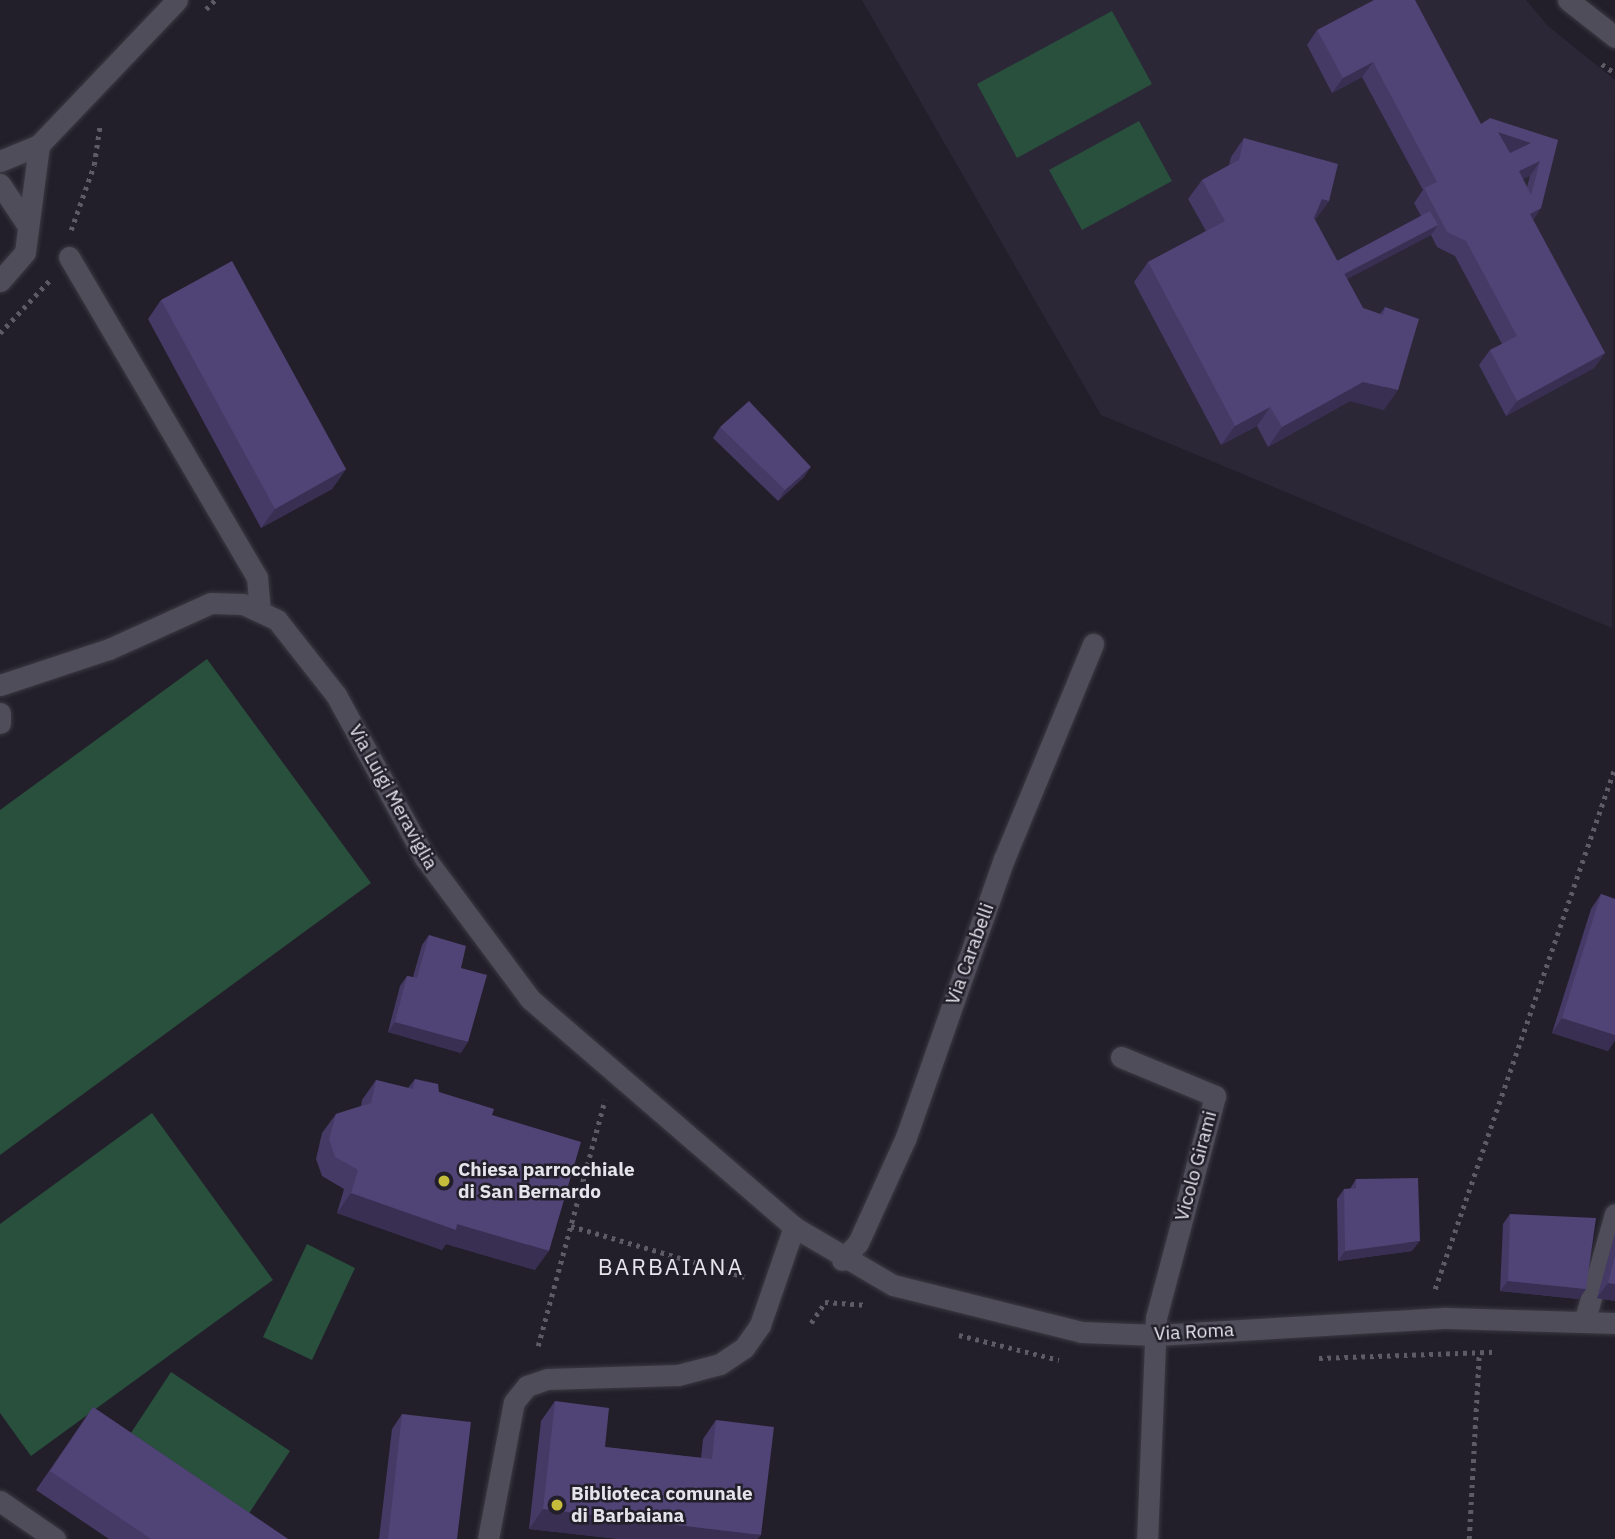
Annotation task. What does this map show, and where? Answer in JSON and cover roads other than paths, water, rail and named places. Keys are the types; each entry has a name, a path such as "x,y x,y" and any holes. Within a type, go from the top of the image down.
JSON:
{"street":[{"path":"0,161 39,145 177,0"},
{"path":"1568,0 1615,37"},
{"path":"0,281 25,252 39,145"},
{"path":"0,184 28,226"},
{"path":"65,254 257,577 260,611"},
{"name":"Via Luigi Meraviglia","path":"0,685 109,649 200,606 232,602 260,611 288,631 320,669 425,858 530,999 794,1227"},
{"name":"Via Carabelli","path":"842,1260 858,1243 906,1137 1004,859 1093,643"},
{"path":"0,713 0,723"},
{"name":"Vicolo Girami","path":"1121,1057 1215,1096 1156,1318 1157,1335"},
{"path":"1585,1319 1615,1214"},
{"path":"488,1539 514,1402 527,1386 547,1379 678,1375 720,1364 744,1348 760,1325 794,1227"},
{"name":"Via Roma","path":"794,1227 842,1260 943,1302 1028,1324 1157,1335 1423,1319 1585,1319 1615,1323"},
{"path":"1147,1539 1157,1335"},
{"path":"0,1501 55,1539"}],"place":[{"name":"Chiesa parrocchiale di San Bernardo","path":"444,1181"},
{"name":"Biblioteca comunale di Barbaiana","path":"557,1505"}],"district":[{"name":"BARBAIANA","path":"671,1266"}]}
